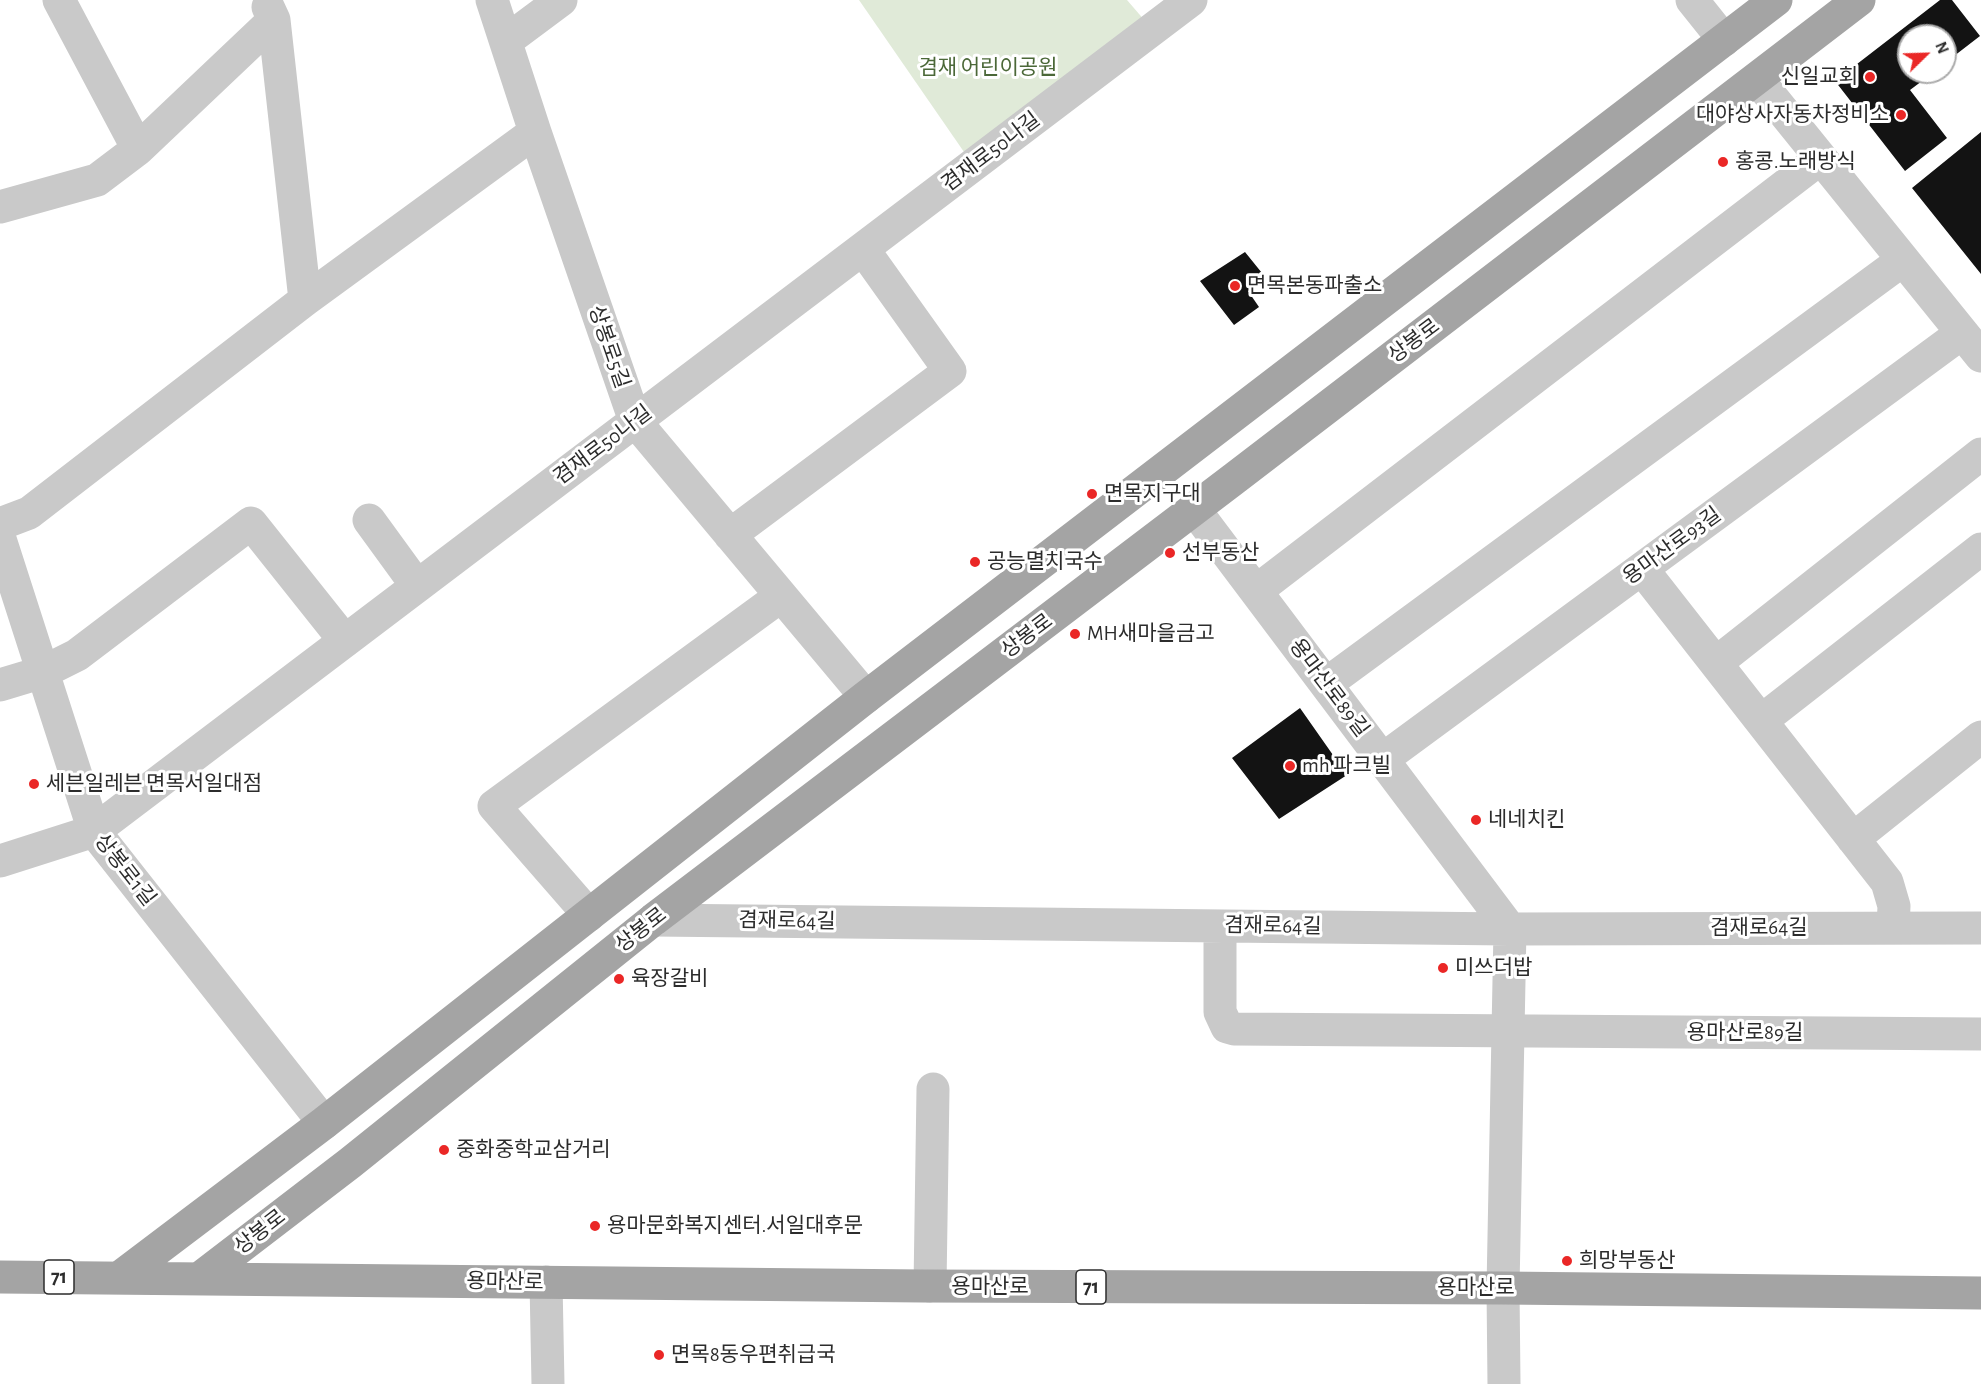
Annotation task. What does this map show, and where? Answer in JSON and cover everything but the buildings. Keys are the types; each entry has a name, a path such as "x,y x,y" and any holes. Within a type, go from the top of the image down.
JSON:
{"main road":[{"path":"119,1278 324,1123 866,697 1776,0"},
{"name":"상봉로","path":"200,1278 350,1163 653,920 1859,0"},
{"path":"1724,40 1757,79"},
{"name":"용마산로","path":"0,1277 1981,1293"}],"street":[{"path":"59,0 138,149"},
{"name":"상봉로5길","path":"492,0 635,422 866,697"},
{"path":"506,41 561,0"},
{"name":"겸재로50나길","path":"0,861 94,831 1191,0"},
{"path":"1692,0 1724,40"},
{"path":"0,207 98,180 138,149 269,10"},
{"path":"269,10 305,300"},
{"name":"용마산로93길","path":"1383,759 1642,569 1972,344 1757,79"},
{"path":"0,524 29,513 305,300 535,132"},
{"path":"1256,591 1821,158"},
{"path":"730,535 950,371 863,249"},
{"path":"1326,684 1903,260"},
{"path":"1716,663 1981,454"},
{"name":"용마산로89길","path":"1194,509 1510,929"},
{"path":"369,520 417,586"},
{"path":"0,685 43,672 77,656 251,524 345,641"},
{"name":"상봉로1길","path":"0,539 94,831 324,1123"},
{"path":"1761,721 1981,549"},
{"path":"1642,569 1887,882 1894,906 1893,928"},
{"path":"589,915 494,806 781,596"},
{"path":"1853,839 1981,737"},
{"name":"겸재로64길","path":"653,920 1510,929 1981,928"},
{"name":"용마산로89길","path":"1220,926 1220,1012 1227,1026 1234,1029 1981,1034"},
{"path":"1504,1384 1503,1288 1510,929"},
{"path":"930,1286 933,1089"},
{"path":"546,1282 548,1384"}],"green space":[{"name":"겸재 어린이공원","path":"859,0 1127,0 1152,29 973,165"}],"place":[{"name":"신일교회","path":"1870,77"},
{"name":"대야상사자동차정비소","path":"1901,115"},
{"name":"홍콩.노래방식","path":"1723,162"},
{"name":"면목본동파출소","path":"1235,286"},
{"name":"면목지구대","path":"1092,494"},
{"name":"선부동산","path":"1170,553"},
{"name":"공능멸치국수","path":"975,562"},
{"name":"MH새마을금고","path":"1075,634"},
{"name":"mh 파크빌","path":"1290,766"},
{"name":"세븐일레븐 면목서일대점","path":"34,784"},
{"name":"네네치킨","path":"1476,820"},
{"name":"미쓰더밥","path":"1443,968"},
{"name":"육장갈비","path":"619,979"},
{"name":"중화중학교삼거리","path":"444,1150"},
{"name":"용마문화복지센터.서일대후문","path":"595,1226"},
{"name":"희망부동산","path":"1567,1261"},
{"name":"면목8동우편취급국","path":"659,1355"}]}
